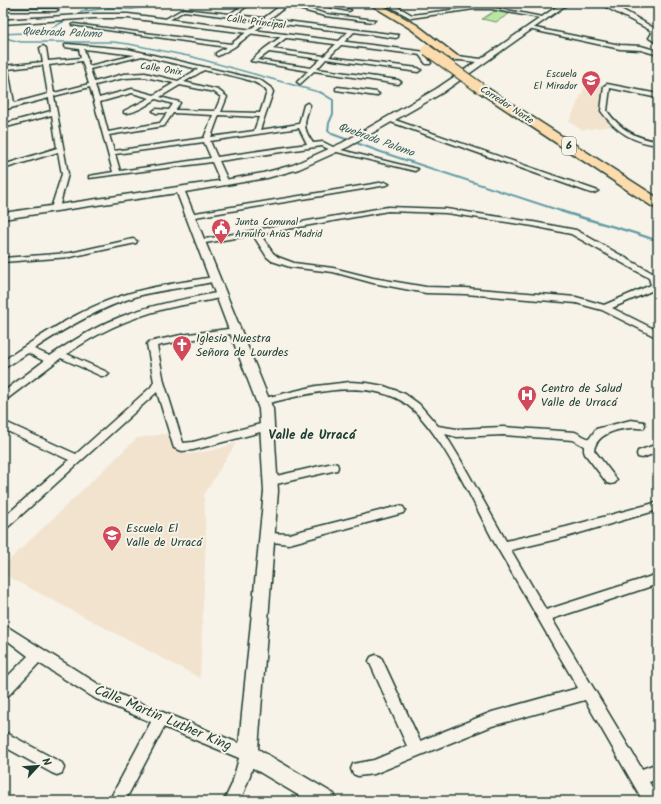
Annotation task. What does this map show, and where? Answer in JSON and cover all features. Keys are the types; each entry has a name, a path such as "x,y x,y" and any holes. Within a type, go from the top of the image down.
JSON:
{"highway":[{"name":"Corredor Norte","path":"365,5 378,10 403,24 428,51"},
{"name":"Corredor Norte","path":"378,10 408,35"},
{"path":"378,10 414,27 455,58"},
{"name":"Corredor Norte","path":"418,43 484,87 658,196"},
{"name":"Corredor Norte","path":"484,87 658,204"}],"street":[{"path":"231,16 249,3"},
{"path":"313,3 349,10 329,28"},
{"path":"523,3 535,5"},
{"path":"542,3 564,5"},
{"path":"600,3 613,8 652,29 654,33 652,38 658,42"},
{"path":"48,19 54,12 56,4"},
{"path":"218,54 232,46 286,4 310,10 321,15 341,17 378,10 391,5 411,17 474,8 491,8 545,18"},
{"path":"3,216 225,183 288,170 345,145 439,91 564,5"},
{"path":"3,10 54,12"},
{"path":"164,21 183,10 396,36"},
{"path":"3,16 54,12"},
{"name":"Calle Principal","path":"3,22 111,15 341,43 428,51 455,58 482,60"},
{"path":"74,25 232,46"},
{"path":"530,28 620,47 641,48 658,53"},
{"path":"300,82 352,31"},
{"path":"285,36 254,61 398,82"},
{"path":"67,46 118,50 142,54 256,80 265,86 270,92 256,133"},
{"path":"81,47 117,173"},
{"path":"43,48 65,174 55,208"},
{"path":"266,50 418,70"},
{"path":"428,51 428,63"},
{"path":"87,68 142,54"},
{"path":"12,106 5,84 4,68 84,59"},
{"path":"126,112 204,68"},
{"name":"Calle Onix","path":"3,108 91,84 136,75 145,75 180,82 216,91 222,94 224,97 206,140"},
{"path":"658,101 658,97 607,86 604,111 621,131 644,141 658,143"},
{"path":"338,89 376,94"},
{"path":"96,101 132,91 176,102 172,112 162,125 105,134"},
{"path":"124,104 134,108"},
{"path":"307,105 300,126 311,145"},
{"path":"156,111 263,115"},
{"path":"3,126 55,112"},
{"path":"3,116 12,124"},
{"path":"390,120 594,191"},
{"path":"111,153 300,126"},
{"path":"206,140 225,183"},
{"path":"91,177 323,144 335,150 415,169"},
{"path":"3,159 7,166 61,150"},
{"path":"189,216 385,184"},
{"path":"180,190 199,242 264,401 268,426 272,481 248,754 239,785 232,801"},
{"path":"199,242 396,208 446,211 570,231 580,235 614,256 653,277 655,286 605,308"},
{"path":"255,232 270,255 283,262 293,265 332,270 373,280 422,289 576,300 605,308 658,335"},
{"path":"3,260 45,258 77,254 133,241"},
{"path":"3,366 27,349 74,320 111,302 163,288 214,279"},
{"path":"3,397 77,342 110,324 134,315 178,303 221,295"},
{"path":"236,331 181,338 152,344 159,382 178,445 182,448 193,446 268,426"},
{"path":"27,349 51,360"},
{"path":"60,354 104,374"},
{"path":"3,525 155,389 159,382"},
{"path":"264,401 336,386 366,386 385,390 402,397 421,410 446,444 503,547 652,801"},
{"path":"611,480 589,451 590,444 600,432 631,424 640,425"},
{"path":"3,425 77,459"},
{"path":"435,429 457,434 503,432 575,436 590,444"},
{"path":"642,454 658,448"},
{"path":"272,481 333,468"},
{"path":"503,547 566,532 658,506"},
{"path":"268,538 289,539 399,510"},
{"path":"544,616 658,580"},
{"name":"Calle Martin Luther King","path":"3,630 38,655 101,694 248,754 327,801"},
{"path":"3,691 38,655"},
{"path":"376,661 416,749"},
{"path":"358,769 374,767 492,719 588,692"},
{"path":"117,801 161,718"},
{"path":"3,738 57,768"},
{"path":"638,778 658,771"}],"shaded area":[{"name":"Escuela El Mirador","path":"587,82 605,85 600,110 612,126 582,130 569,122"},
{"name":"Escuela El Valle de Urracá","path":"171,433 175,446 180,452 189,454 214,450 236,443 204,495 206,538 200,678 3,574 3,566 137,438"}],"green space":[{"path":"495,11 509,14 496,22 482,19"}],"waterway":[{"path":"3,34 44,32 87,9 85,3"},
{"path":"86,11 108,8 132,9 163,3"},
{"path":"172,3 189,5 206,3"},
{"name":"Quebrada Palomo","path":"3,35 9,39 21,42 113,42 129,44 193,57 321,93"},
{"name":"Quebrada Palomo","path":"321,93 333,100 333,114 329,123 328,131 332,134 381,152 564,212"},
{"name":"Quebrada Palomo","path":"561,211 658,241"}],"place":[{"name":"Escuela El Mirador","path":"591,97"},
{"name":"Junta Comunal Arnulfo Arias Madrid","path":"221,245"},
{"name":"Iglesia Nuestra Señora de Lourdes","path":"182,362"},
{"name":"Centro de Salud Valle de Urracá","path":"527,412"},
{"name":"Escuela El Valle de Urracá","path":"112,552"}],"district":[{"name":"Valle de Urracá","path":"312,435"}]}
